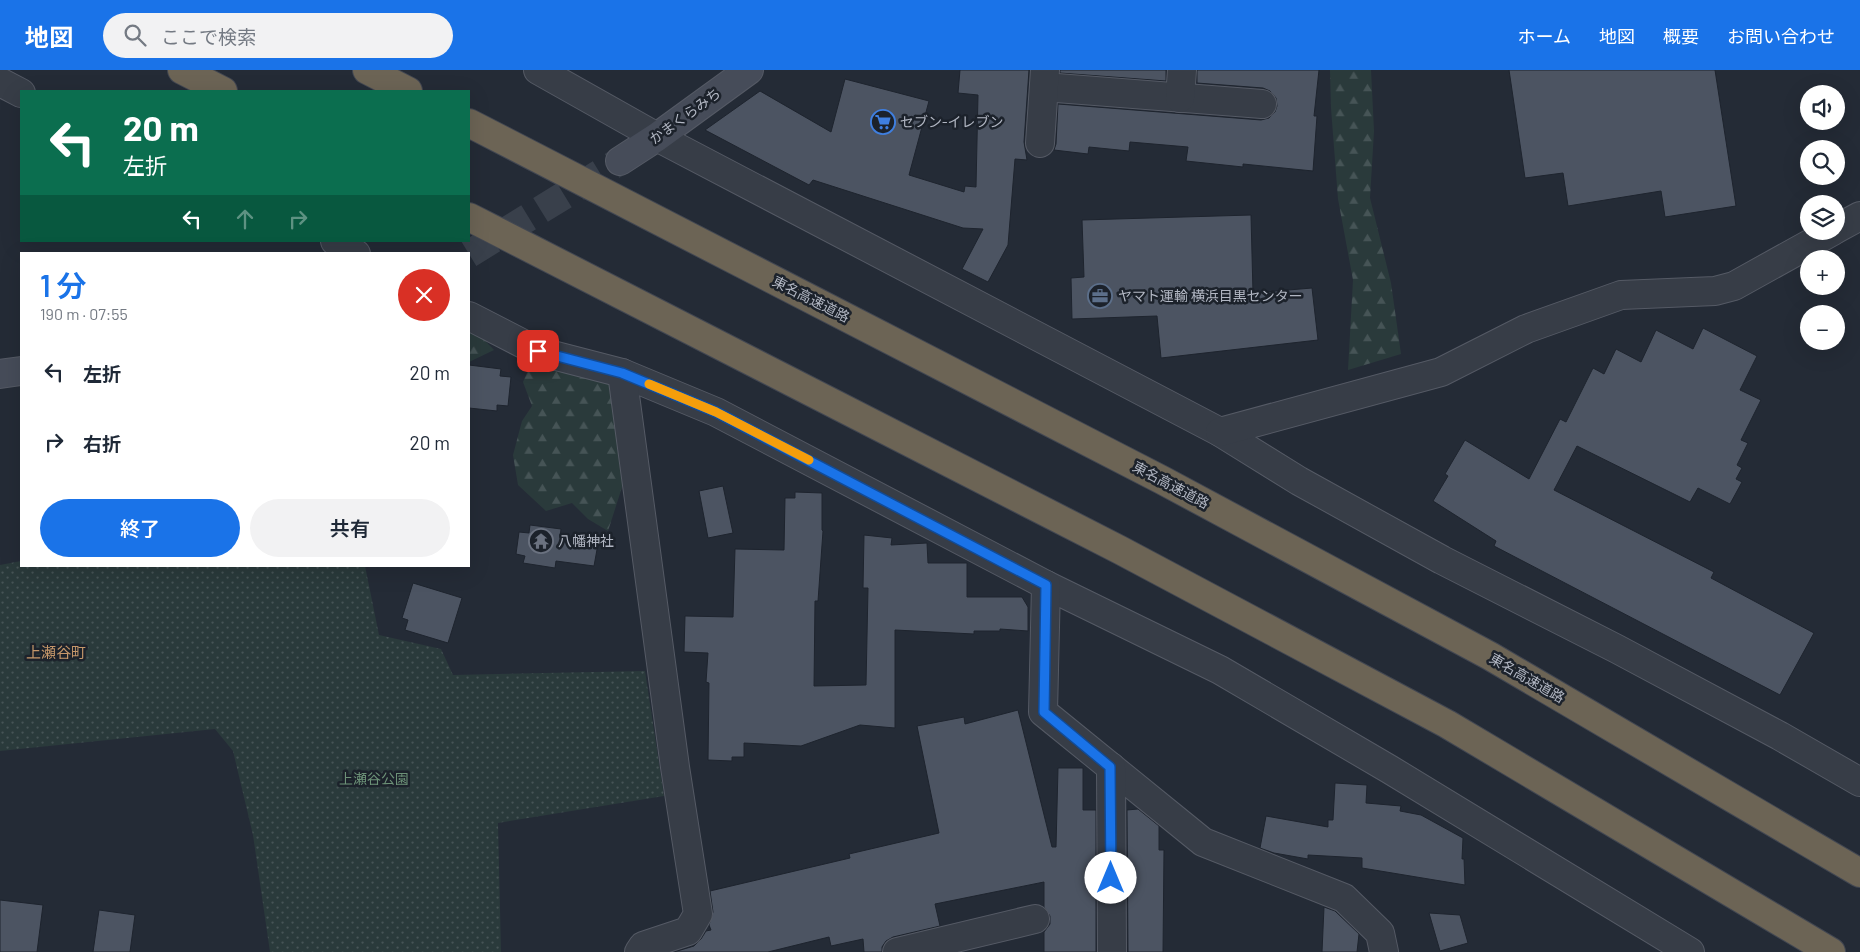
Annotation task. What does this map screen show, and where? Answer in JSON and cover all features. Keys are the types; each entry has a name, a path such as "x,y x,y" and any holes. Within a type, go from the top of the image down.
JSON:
{"highway":[{"path":"182,70 221,90"},
{"path":"367,70 406,90"},
{"name":"東名高速道路","path":"470,123 1162,480 1490,656 1860,873"},
{"path":"470,218 1120,550 1447,724 1831,952"}],"main road":[{"name":"かまくらみち","path":"620,161 657,137 749,70"},
{"path":"0,374 20,370"}],"street":[{"path":"538,70 657,137 1220,432 1299,481 1442,560 1626,654 1780,736 1860,782"},
{"path":"1180,98 1182,70"},
{"path":"1040,143 1045,78 1180,98 1262,104"},
{"path":"0,82 20,92"},
{"path":"1845,224 1860,216"},
{"path":"1220,432 1441,372 1526,330 1621,295 1715,292 1734,286 1817,240"},
{"path":"337,242 353,252"},
{"path":"470,317 538,351 622,373 716,412 1046,585 1220,670 1389,769 1690,952"},
{"path":"622,373 675,767 698,914 688,931 643,946 639,952"},
{"path":"1046,585 1044,712 1203,842 1344,898 1380,933 1384,952"},
{"path":"1110,767 1112,952"},
{"path":"897,952 1035,919"}],"green space":[{"path":"1330,70 1371,70 1374,131 1370,198 1391,283 1401,354 1348,370 1353,280 1338,199"},
{"path":"470,310 473,328 494,350 470,362"},
{"path":"541,340 614,386 624,481 608,531 588,519 572,503 546,511 518,485 513,455 522,421 532,406 523,382"},
{"name":"上瀬谷公園","path":"20,561 20,567 365,567 379,635 441,649 453,675 645,671 664,796 498,823 501,952 270,952 253,835 233,751 215,729 0,751 0,565"}],"building":[{"path":"960,70 1029,70 1024,142 1027,160 1015,159 1008,245 988,282 962,269 983,229 963,228 813,180 809,185 705,130 760,91 831,132 845,79 929,101 909,175 964,192 965,186 976,187 978,95 958,93"},
{"path":"1060,70 1166,70 1166,81 1060,73"},
{"path":"1197,70 1319,70 1314,116 1317,116 1313,171 1243,164 1243,167 1186,161 1188,147 1130,142 1129,151 1089,147 1088,154 1054,150 1058,104 1261,120 1269,118 1275,112 1277,106 1276,98 1270,91 1263,88 1197,83"},
{"path":"1509,70 1715,70 1736,206 1665,217 1661,191 1568,206 1563,173 1525,178"},
{"path":"1251,215 1253,293 1312,288 1318,340 1161,358 1157,316 1072,319 1071,278 1084,277 1082,220"},
{"path":"1703,328 1757,356 1740,390 1761,400 1741,440 1748,443 1737,465 1742,468 1736,479 1742,482 1730,504 1698,488 1690,502 1577,446 1554,490 1714,572 1711,578 1814,633 1780,695 1494,546 1496,541 1433,501 1448,476 1445,474 1465,440 1529,479 1560,419 1566,422 1593,368 1604,374 1616,349 1641,362 1656,330 1693,349"},
{"path":"470,365 501,369 500,376 511,377 508,406 497,405 497,411 470,408"},
{"path":"723,486 733,533 708,538 699,491"},
{"path":"795,492 822,493 823,531 818,601 815,601 814,686 866,685 868,588 863,588 864,535 892,538 891,545 927,543 928,563 967,563 967,597 1022,597 1028,607 1028,631 1000,629 1000,631 974,631 974,634 895,630 895,728 860,725 801,746 744,743 744,757 732,757 732,761 708,760 709,683 706,682 708,653 684,652 685,616 733,617 735,549 784,550 785,498 795,498"},
{"path":"530,525 561,529 560,538 598,544 594,566 556,561 555,568 523,563 525,556 516,554 519,532 529,533"},
{"path":"413,583 462,598 448,643 405,630 408,620 402,618"},
{"path":"1018,710 1052,847 1056,847 1058,768 1083,768 1083,810 1096,810 1096,952 1044,952 1044,932 1050,924 1050,916 1044,907 1044,882 935,904 940,926 893,937 886,941 882,947 882,952 864,952 863,939 831,946 829,937 768,952 674,952 694,946 706,931 711,930 709,925 713,912 710,891 850,858 849,854 939,833 917,726 964,717 965,724"},
{"path":"1335,783 1367,785 1366,803 1401,806 1400,811 1421,815 1463,838 1462,859 1464,859 1465,885 1362,868 1362,858 1308,855 1308,859 1274,853 1260,848 1266,816 1328,827 1328,820 1333,820"},
{"path":"1138,809 1159,826 1159,850 1164,850 1163,952 1128,952 1127,810"},
{"path":"0,900 43,905 37,952 0,952"},
{"path":"1324,907 1335,911 1359,934 1357,952 1322,952"},
{"path":"99,910 135,915 130,952 93,952"},
{"path":"1429,913 1460,915 1468,943 1440,951"}],"tunnel":[{"path":"470,253 620,161"}],"slow traffic":[{"path":"649,384 716,412 809,460"}],"place":[{"name":"セブン-イレブン","path":"883,122"},
{"name":"ヤマト運輸 横浜目黒センター","path":"1100,296"},
{"name":"八幡神社","path":"541,541"}],"district":[{"name":"上瀬谷町","path":"56,653"}],"route":[{"path":"538,351 622,373 716,412 1046,585 1044,712 1110,767 1111,878"}]}
